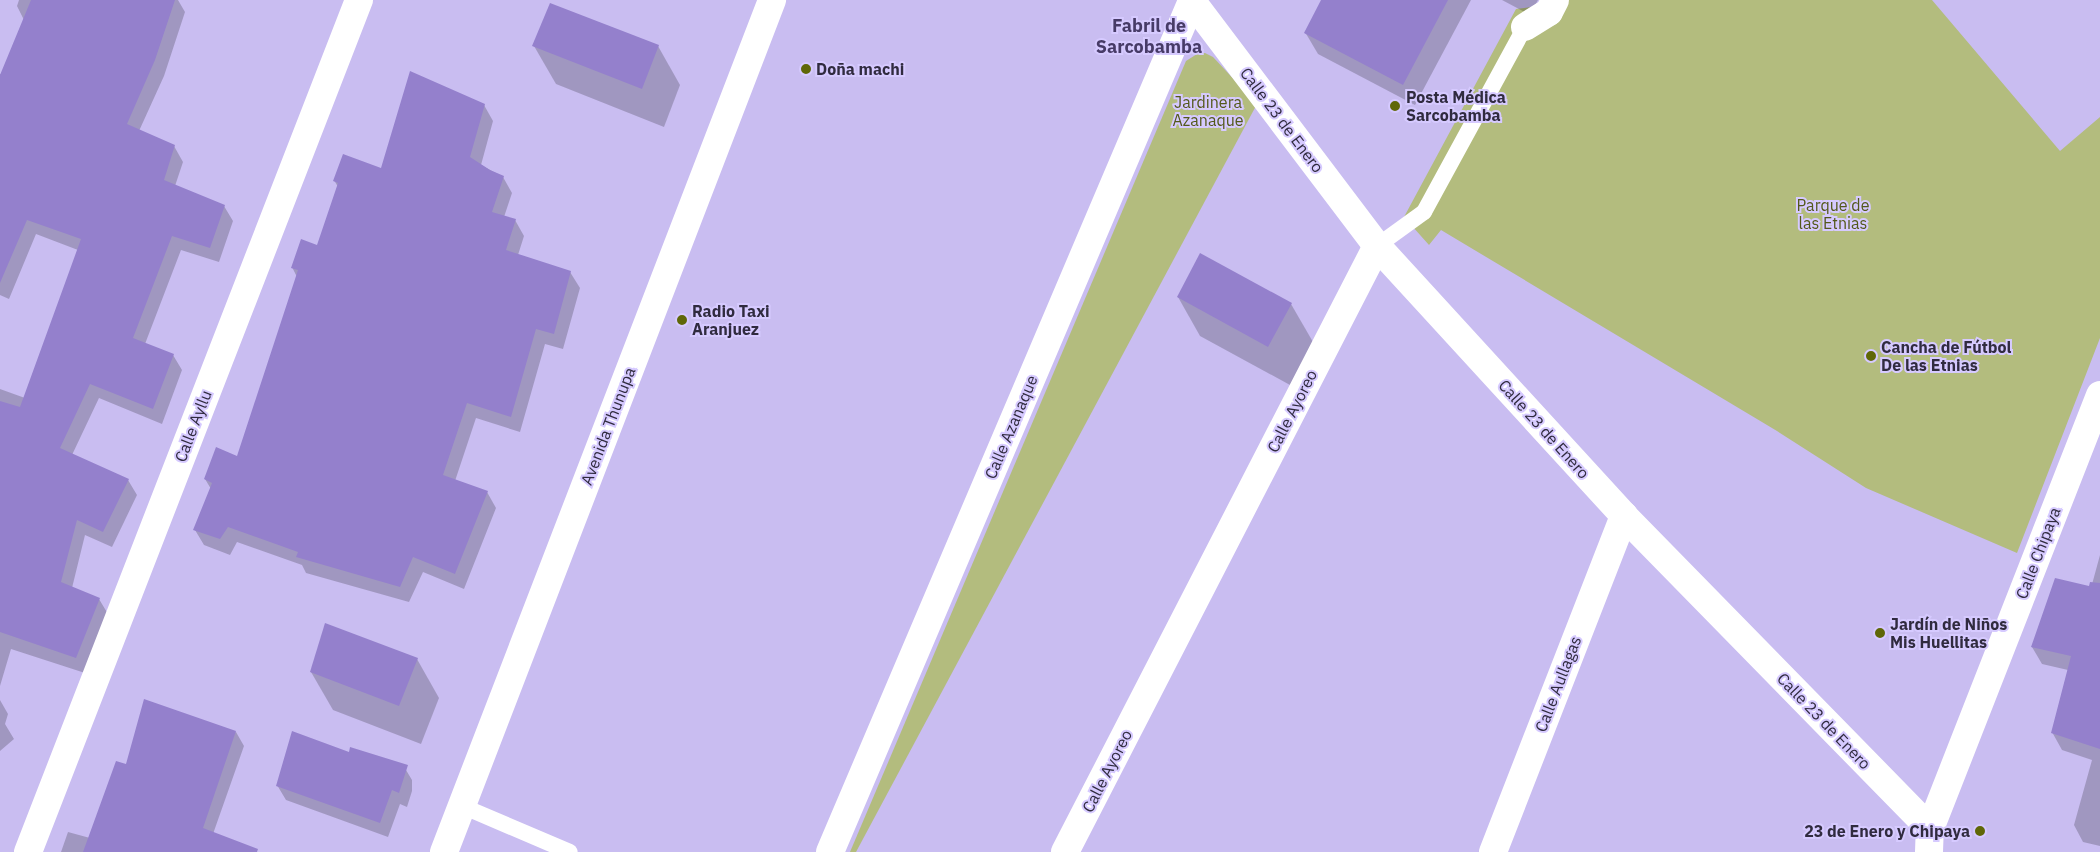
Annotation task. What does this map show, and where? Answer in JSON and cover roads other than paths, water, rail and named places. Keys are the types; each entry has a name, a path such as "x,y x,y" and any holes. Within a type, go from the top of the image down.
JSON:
{"street":[{"name":"Calle Ayllu","path":"28,852 359,0"},
{"name":"Avenida Thunupa","path":"444,852 772,0"},
{"name":"Calle Ayoreo","path":"1526,28 1549,12 1556,0"},
{"name":"Calle 23 de Enero","path":"1192,1 1377,246 1624,516 1929,841"},
{"name":"Calle Azanaque","path":"830,852 1192,1"},
{"name":"Calle Ayoreo","path":"1065,852 1377,246"},
{"name":"Calle Chipaya","path":"1929,841 2100,395"},
{"name":"Calle Aullagas","path":"1492,852 1624,516"}],"lane":[{"name":"Calle Ayoreo","path":"1377,246 1424,212 1526,28"},
{"path":"462,806 570,852"}],"place":[{"name":"Doña machi","path":"806,69"},
{"name":"Posta Médica Sarcobamba","path":"1395,106"},
{"name":"Radio Taxi Aranjuez","path":"682,320"},
{"name":"Cancha de Fútbol De las Etnias","path":"1871,356"},
{"name":"Jardín de Niños Mis Huellitas","path":"1880,633"},
{"name":"23 de Enero y Chipaya","path":"1980,831"}],"district":[{"name":"Fabril de Sarcobamba","path":"1149,37"}],"park label":[{"name":"Jardinera Azanaque","path":"1208,111"},
{"name":"Parque de las Etnias","path":"1833,214"}]}
